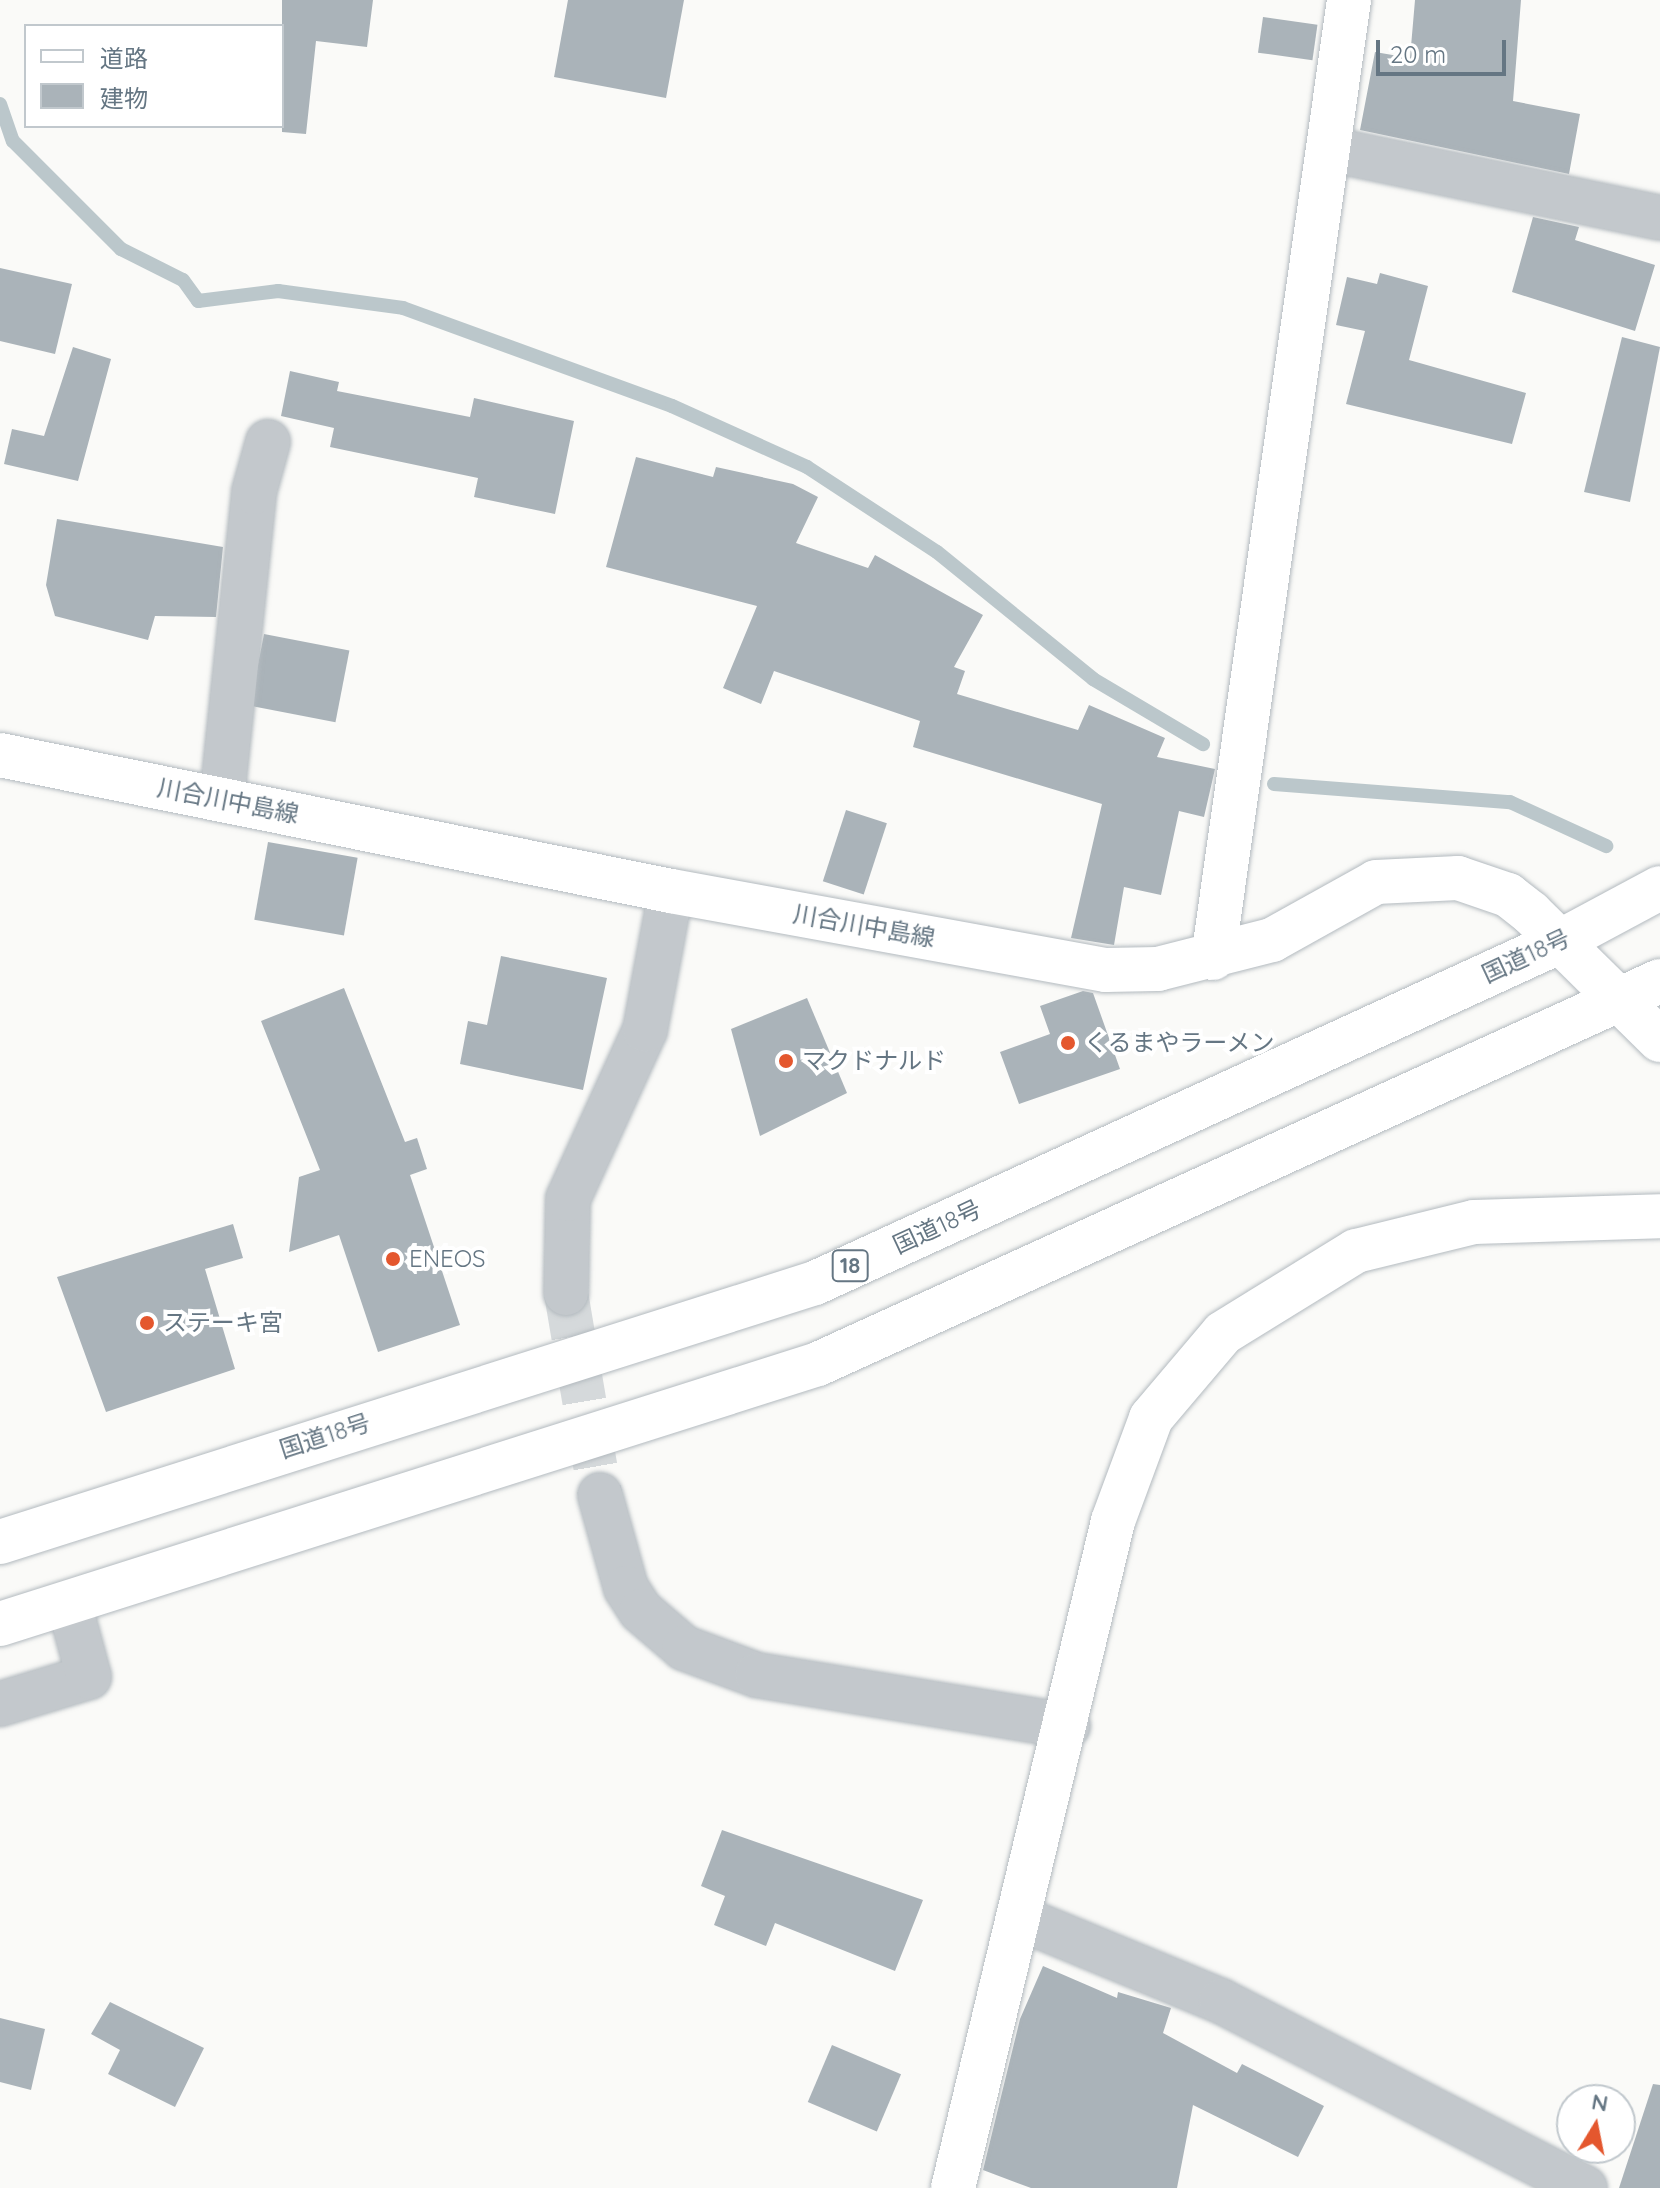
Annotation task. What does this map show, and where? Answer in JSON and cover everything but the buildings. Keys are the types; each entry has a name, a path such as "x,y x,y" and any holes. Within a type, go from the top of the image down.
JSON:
{"main road":[{"path":"1213,958 1349,0"},
{"name":"川合川中島線","path":"0,755 671,891 1106,970 1213,958 1272,940 1376,882 1432,875 1508,895 1561,941 1618,1004 1660,1040"},
{"name":"国道18号","path":"0,1542 815,1283 1561,941 1660,888"},
{"path":"0,1624 818,1364 1618,1004 1660,981"},
{"path":"953,2188 1022,1919 1127,1473 1151,1418 1223,1333 1356,1251 1410,1234 1474,1222 1660,1216"}],"street":[{"path":"1328,149 1660,218"},
{"path":"222,798 254,492 268,442"},
{"path":"566,1293 568,1199 645,1030 671,891"},
{"path":"600,1495 626,1588 641,1611 684,1648 757,1675 1068,1726"},
{"path":"0,1704 89,1677 69,1603"},
{"path":"1022,1919 1221,2001 1585,2188"}],"waterway":[{"path":"0,104 13,141 121,249 183,280 198,301 278,291 403,308 672,406 807,467 937,552 1093,679 1203,744"},
{"path":"1274,784 1510,802 1606,846"}],"tunnel":[{"path":"566,1293 600,1495"}],"place":[{"name":"くるまやラーメン","path":"1068,1043"},
{"name":"マクドナルド","path":"786,1061"},
{"name":"ENEOS","path":"393,1259"},
{"name":"ステーキ宮","path":"147,1323"}]}
